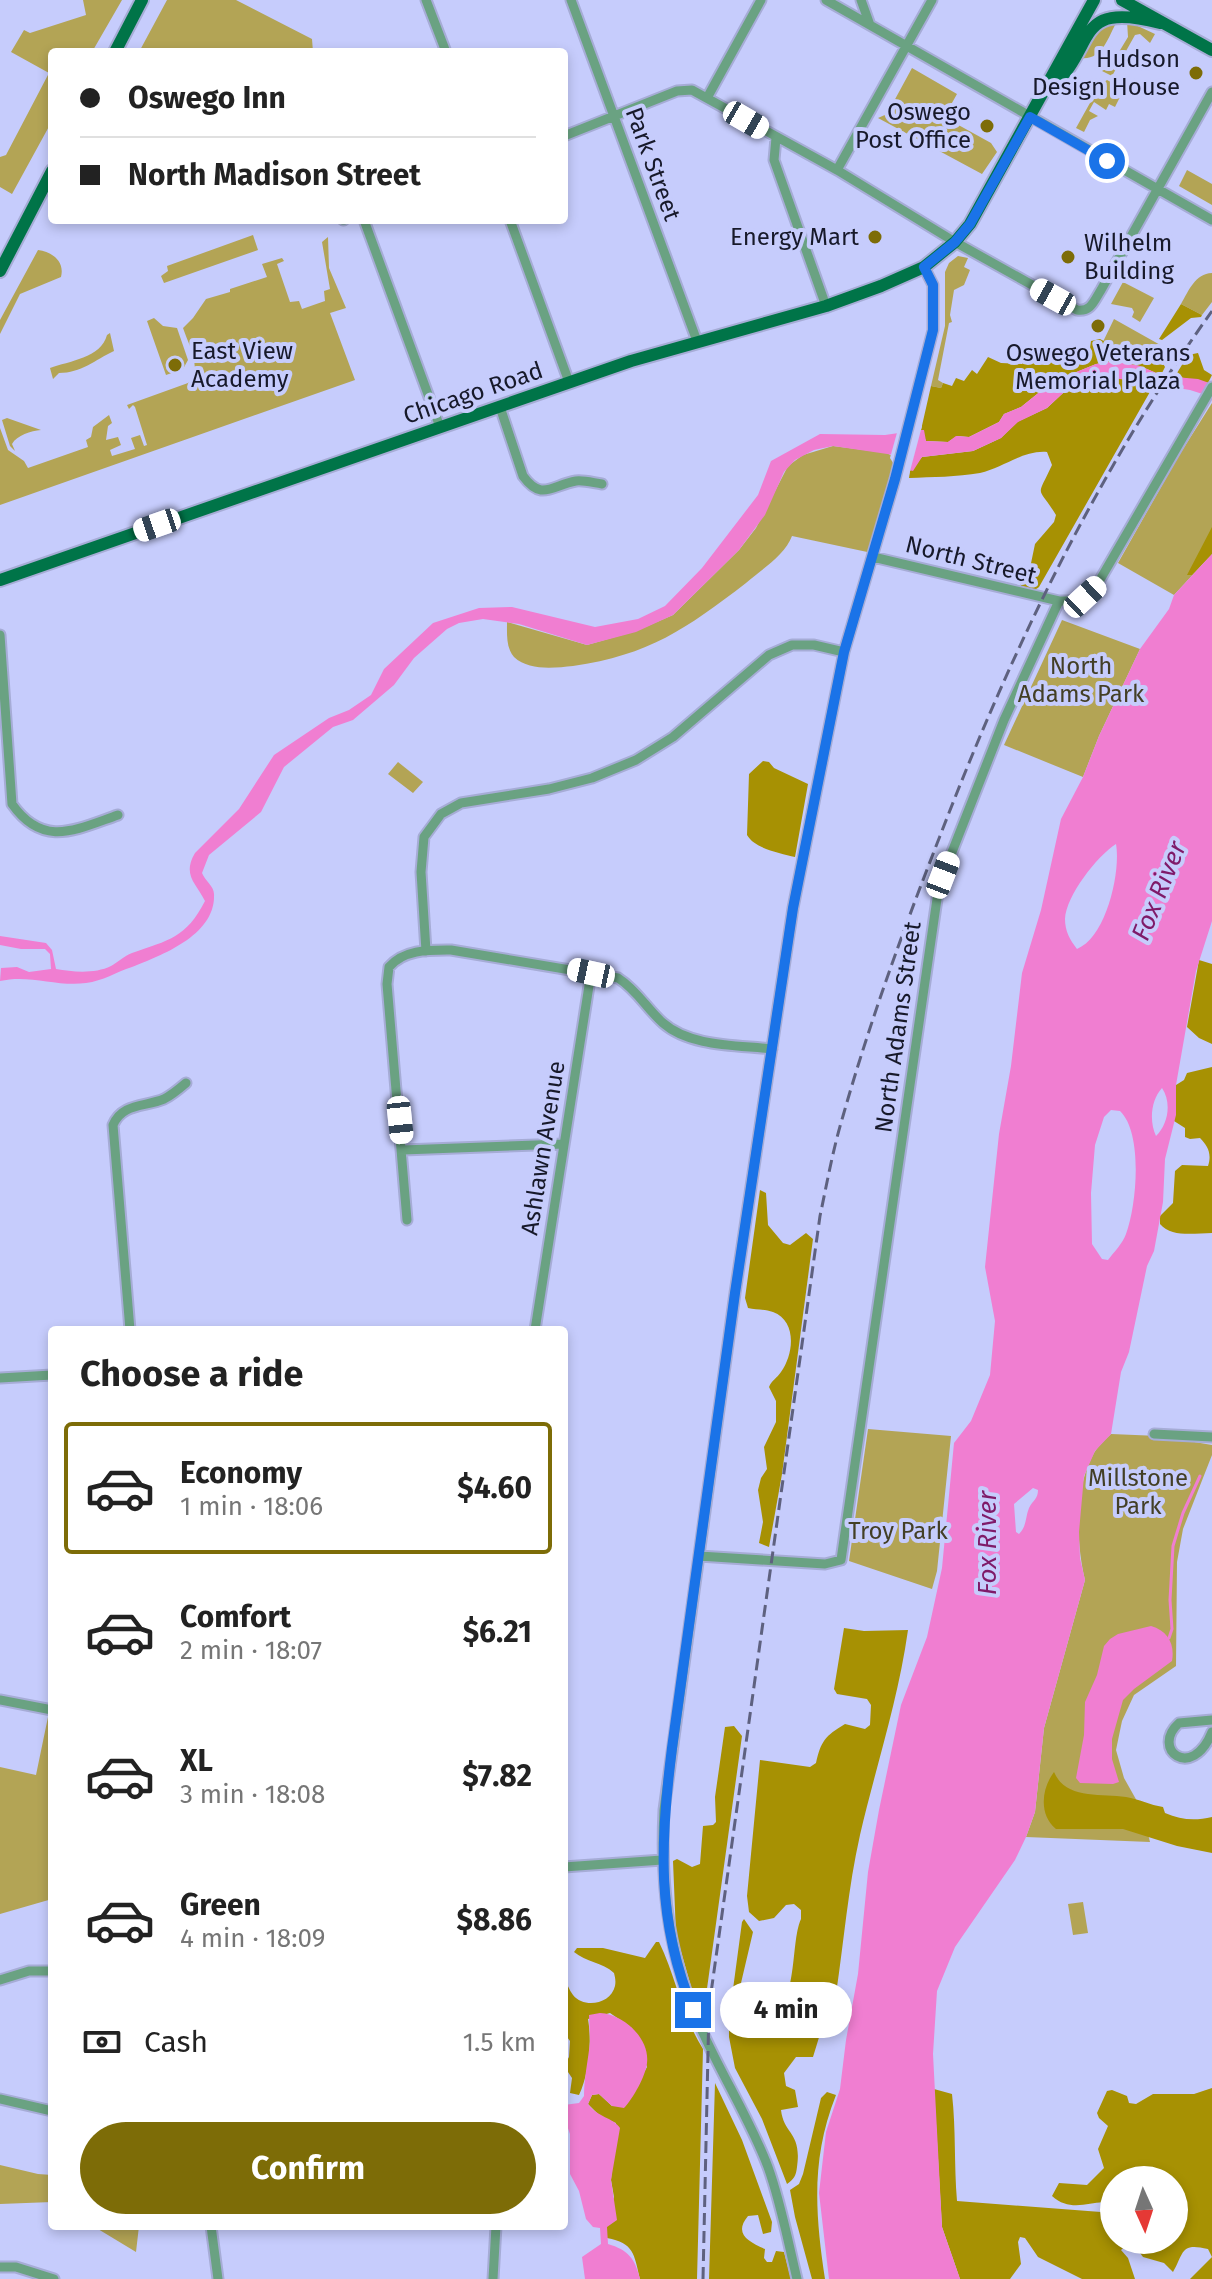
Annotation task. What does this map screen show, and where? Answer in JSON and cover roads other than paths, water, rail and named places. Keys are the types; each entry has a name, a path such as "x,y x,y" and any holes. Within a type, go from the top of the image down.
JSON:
{"main road":[{"path":"117,48 142,0"},
{"path":"1043,94 1094,0"},
{"path":"1122,0 1212,50"},
{"path":"1043,94 1060,80 1098,19 1124,12 1160,23"},
{"name":"Chicago Road","path":"0,580 569,382 697,341 826,306 924,267 955,242 970,224 1043,94"},
{"path":"0,271 48,179"}],"street":[{"path":"426,0 444,48"},
{"name":"Park Street","path":"571,0 697,341"},
{"path":"707,98 761,0"},
{"path":"826,0 1212,220"},
{"path":"861,0 870,25"},
{"path":"837,170 932,0"},
{"path":"568,134 685,89 707,98 837,170 955,242 1083,311 1093,304 1212,92"},
{"path":"776,138 774,160 826,306"},
{"path":"365,224 440,427"},
{"path":"511,224 569,382"},
{"path":"797,2279 767,2165 684,1987 667,1921 662,1860 664,1810 802,853 844,652 913,414 933,330 933,285 924,267"},
{"path":"1059,601 1072,602 1085,597 1097,585 1212,387"},
{"path":"500,407 523,476 530,485 550,491 577,481 602,484"},
{"name":"North Street","path":"873,557 1059,601"},
{"name":"North Adams Street","path":"699,1556 825,1564 841,1560 937,899 943,875 1004,720 1059,601"},
{"path":"0,635 12,804 25,822 46,832 72,830 118,815"},
{"path":"426,951 421,872 424,837 441,814 461,803 525,794 592,778 636,760 673,737 769,655 792,645 814,645 844,652"},
{"path":"407,1220 387,975 394,960 403,955 451,950 618,978 675,1032 695,1039 772,1049"},
{"name":"Ashlawn Avenue","path":"536,1326 591,973"},
{"path":"130,1326 113,1125 125,1110 162,1100 186,1083"},
{"path":"403,1150 564,1144"},
{"path":"0,1378 48,1375"},
{"path":"1154,1434 1212,1437"},
{"path":"0,1700 48,1709"},
{"path":"1212,1720 1179,1723 1169,1736 1174,1755 1181,1759 1196,1756 1203,1750 1212,1732"},
{"path":"568,1867 662,1860"},
{"path":"0,1980 29,1971 48,1971"},
{"path":"0,2099 48,2110"},
{"path":"212,2230 218,2279"},
{"path":"493,2279 496,2230"},
{"path":"0,2267 16,2267 54,2279"}],"water":[{"path":"1114,361 1140,366 1163,376 1198,379 1212,384 1212,397 1190,390 1101,376 1076,381 1047,408 1018,422 1001,438 973,451 922,457 913,471 900,468 894,455 833,446 814,450 795,460 784,472 765,515 739,550 673,615 636,632 587,645 519,624 483,619 459,623 447,629 414,658 394,685 353,720 333,727 284,767 261,812 209,855 202,873 214,891 212,908 197,932 185,941 158,956 92,982 0,981 1,968 17,967 29,972 51,969 50,954 45,949 0,945 0,936 46,943 52,950 56,969 84,972 111,966 129,954 166,941 183,930 205,901 190,873 195,853 239,809 274,755 329,718 349,710 371,695 384,669 433,623 479,608 512,607 595,627 638,619 665,606 702,568 758,495 771,461 820,434 885,435 924,430 926,441 948,442 956,436 969,437 999,422 1004,414 1021,407 1052,382 1096,364"},
{"name":"Fox River","path":"1212,554 1212,921 1196,971 1176,1085 1176,1115 1165,1159 1163,1202 1154,1251 1147,1266 1129,1352 1121,1372 1111,1434 1095,1451 1084,1476 1079,1532 1085,1580 1044,1728 1035,1812 1015,1860 955,1947 937,1991 933,2054 942,2227 960,2279 829,2279 819,2193 826,2132 840,2089 879,1810 901,1705 927,1637 942,1568 954,1443 971,1421 990,1375 995,1321 985,1267 999,1134 1022,973 1041,910 1061,819 1140,649 1169,609 1174,595","holes":["1116,844 1116,871 1109,903 1096,932 1077,949 1066,927 1067,910 1084,877","1162,1088 1168,1107 1166,1119 1156,1136 1152,1124 1155,1098","1111,1110 1120,1111 1127,1121 1136,1170 1133,1205 1126,1234 1108,1260 1102,1259 1092,1244 1091,1193 1095,1145 1104,1117","1033,1488 1038,1490 1019,1534 1016,1532 1014,1504"]},
{"path":"1151,1626 1169,1639 1172,1661 1123,1700 1112,1739 1112,1759 1119,1782 1080,1783 1076,1778 1084,1735 1085,1702 1097,1675 1104,1646 1118,1634"},
{"path":"609,2014 626,2023 640,2036 647,2054 642,2080 624,2108 612,2106 599,2094 592,2095 588,2104 620,2128 611,2180 617,2220 607,2227 608,2244 630,2256 640,2279 585,2279 582,2257 601,2244 600,2228 593,2227 586,2219 579,2191 570,2174 568,2104 579,2103 584,2096 590,2042 589,2015"}],"waterway":[{"path":"1169,1638 1172,1629 1173,1546 1183,1513 1200,1476"}],"railway":[{"path":"703,2279 709,2007 820,1216 836,1141 864,1045 901,940 996,699 1094,499 1170,372 1212,311"}],"place":[{"name":"Hudson Design House","path":"1196,73"},
{"name":"Oswego Post Office","path":"987,126"},
{"name":"Energy Mart","path":"875,237"},
{"name":"Wilhelm Building","path":"1068,257"},
{"name":"Oswego Veterans Memorial Plaza","path":"1098,326"},
{"name":"East View Academy","path":"175,365"}],"park label":[{"name":"North Adams Park","path":"1081,680"},
{"name":"Millstone Park","path":"1138,1492"},
{"name":"Troy Park","path":"898,1531"}]}
